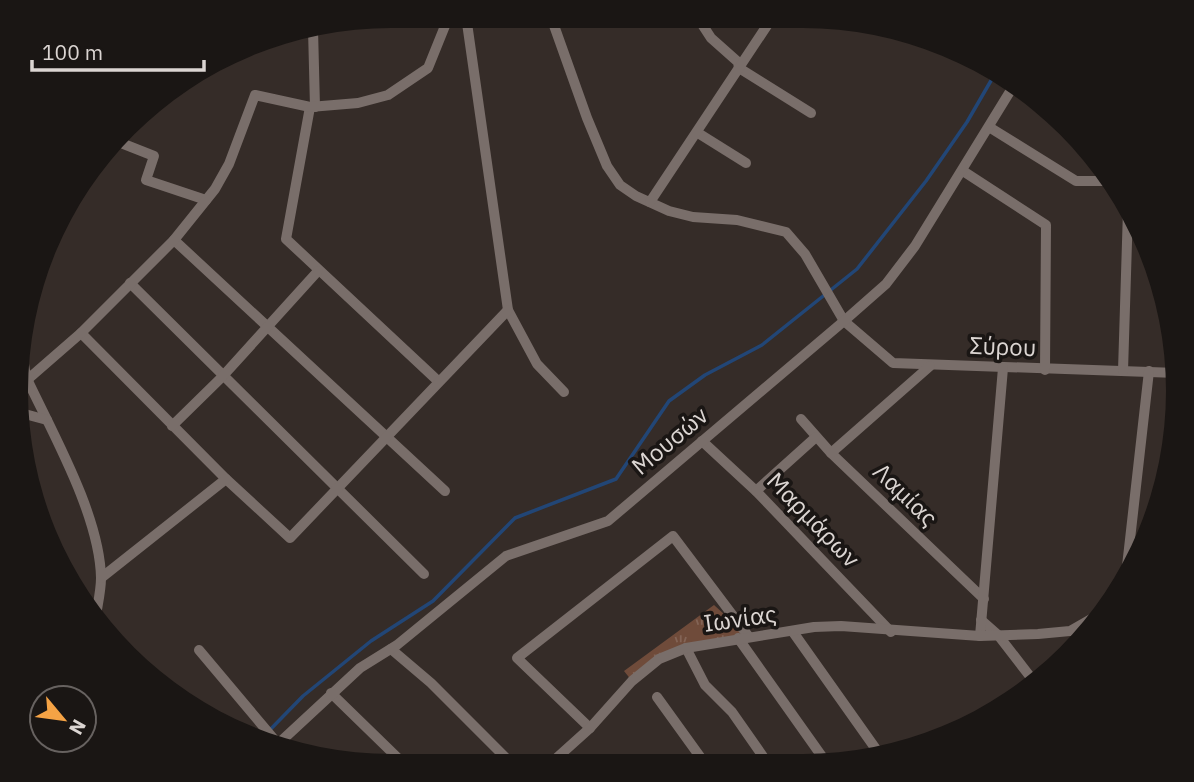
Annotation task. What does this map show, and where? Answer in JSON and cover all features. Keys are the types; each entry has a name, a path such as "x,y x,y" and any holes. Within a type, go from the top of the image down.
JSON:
{"street":[{"path":"29,379 80,333 174,240 206,200 229,164 255,95 312,107 358,103 388,95 428,68 444,28"},
{"path":"468,28 508,310 537,364 564,392"},
{"name":"Σύρου","path":"555,28 607,166 620,185 650,202 693,218 737,220 786,232 805,254 844,321 893,363 1003,369 1165,372"},
{"path":"704,28 711,38 738,62 739,68 811,113"},
{"path":"650,202 765,28"},
{"path":"313,37 312,107 286,239 438,381"},
{"name":"Μουσών","path":"284,738 360,668 391,649 506,555 523,547 594,529 608,521 844,321 893,274 915,246 1010,92"},
{"path":"989,127 1076,181 1099,181"},
{"path":"698,133 746,163"},
{"path":"125,144 154,156 146,180 206,200"},
{"path":"963,171 1046,225 1045,370"},
{"path":"1123,371 1127,227"},
{"path":"174,240 445,491"},
{"path":"172,426 222,377 318,271"},
{"path":"130,283 424,575"},
{"path":"80,333 226,479 290,538 338,491 438,381 508,310"},
{"path":"831,453 930,366"},
{"path":"980,636 1003,369"},
{"path":"1128,553 1149,371"},
{"path":"28,382 38,396 66,459 86,512 101,578 97,604"},
{"path":"29,415 47,420"},
{"name":"Λαμίας","path":"801,419 831,453 984,598"},
{"path":"756,491 816,437"},
{"name":"Μαρμάρων","path":"702,441 756,491 891,632"},
{"path":"101,578 226,479"},
{"path":"590,728 517,658 673,536 820,753"},
{"path":"981,620 998,635 1029,675"},
{"name":"Ιωνίας","path":"561,754 590,728 632,681 659,659 686,648 814,627 841,626 891,632 980,636 1070,631 1080,625"},
{"path":"793,632 874,747"},
{"path":"686,648 705,685 732,712 761,754"},
{"path":"391,649 431,683 502,754"},
{"path":"199,650 269,733"},
{"path":"331,693 394,754"},
{"path":"657,697 698,754"}],"green space":[{"path":"714,605 749,637 686,648 632,681 624,671"}],"waterway":[{"path":"268,732 303,696 371,641 433,601 515,518 616,479 669,401 705,375 762,345 857,269 926,181 967,122 991,81"}]}
